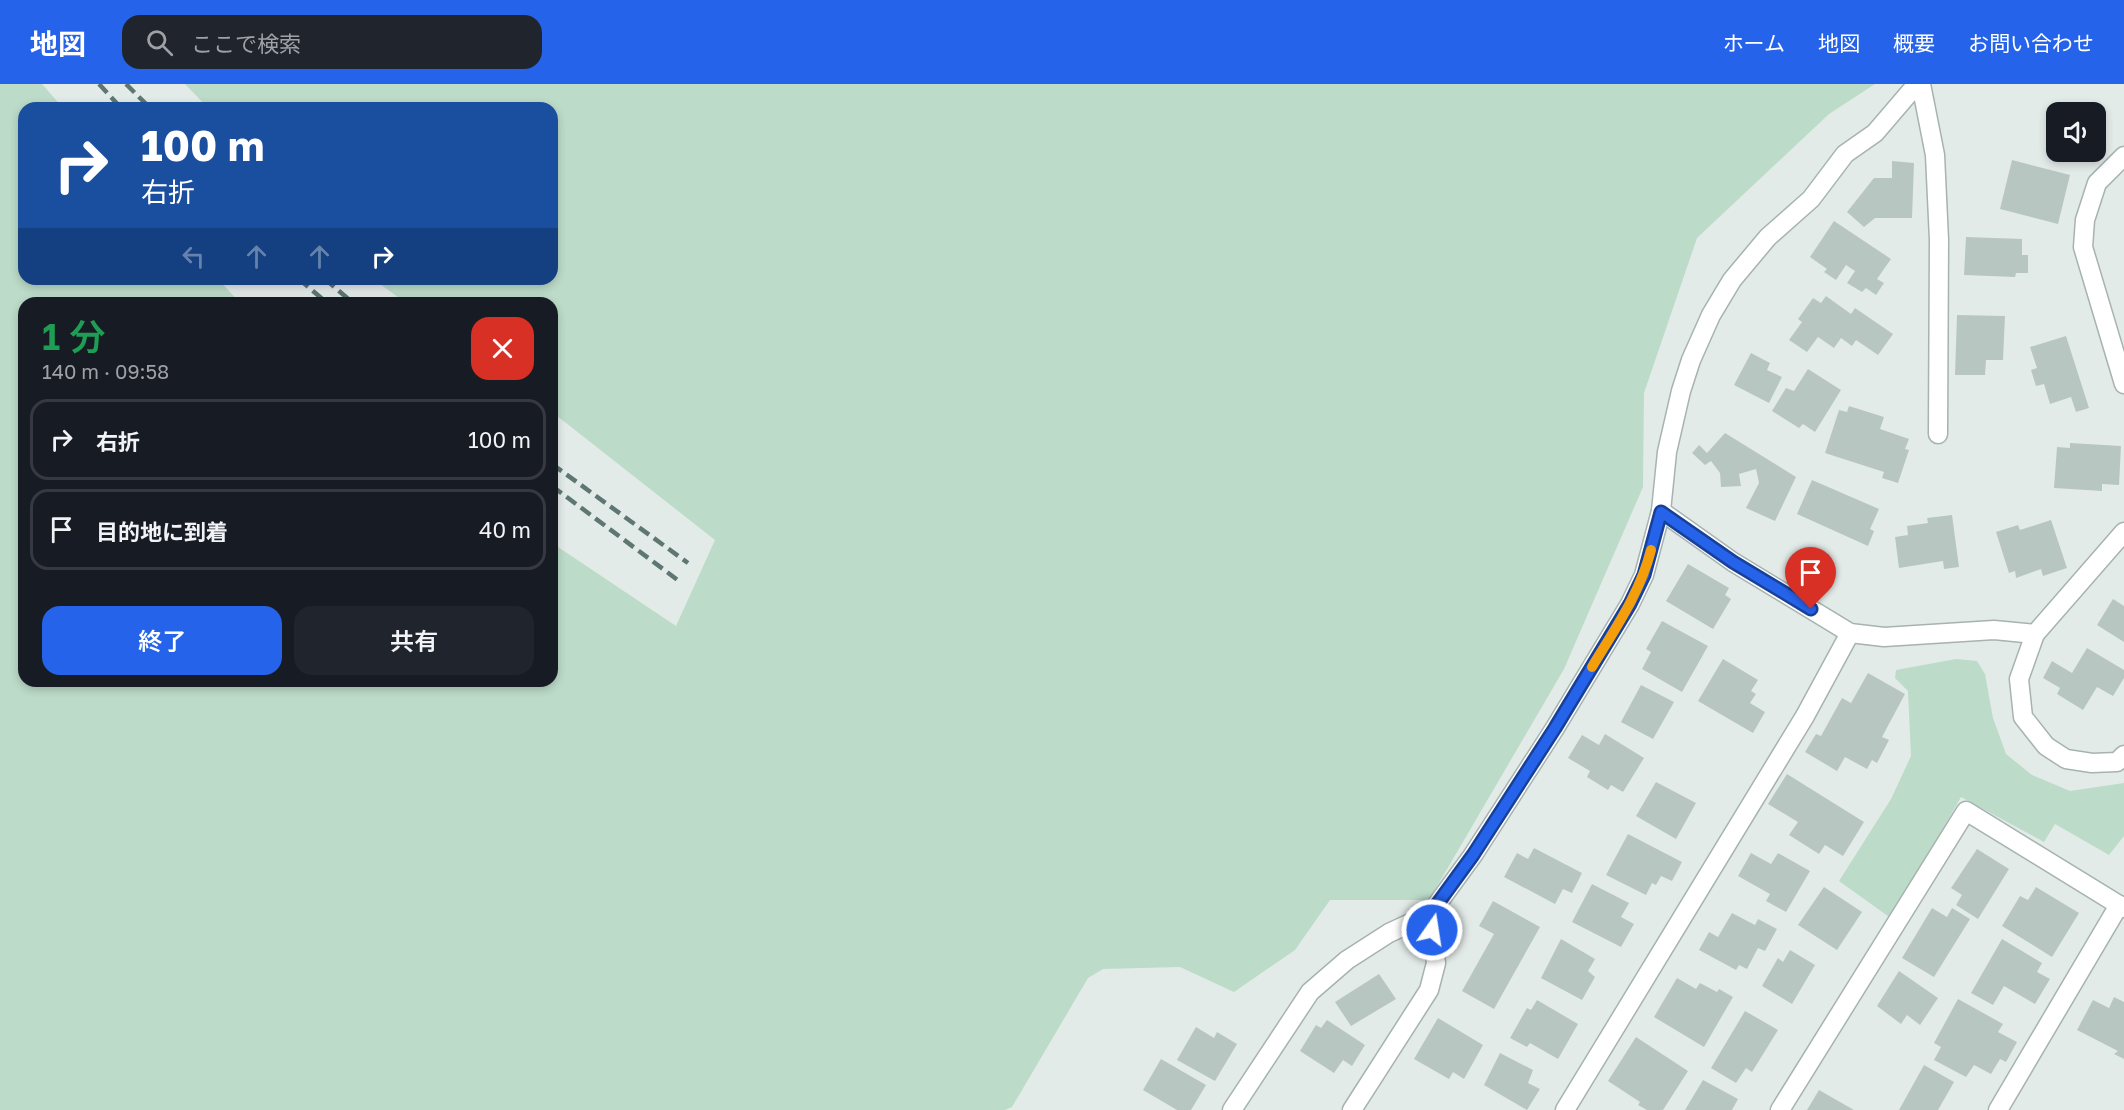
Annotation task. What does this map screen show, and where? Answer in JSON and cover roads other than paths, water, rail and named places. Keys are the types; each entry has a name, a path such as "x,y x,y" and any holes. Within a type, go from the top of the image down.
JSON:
{"street":[{"path":"1919,84 1935,155 1939,240 1938,434"},
{"path":"1232,1110 1310,992 1347,960 1380,938 1430,914 1473,855 1555,728 1630,604 1644,575 1661,512 1667,452 1681,391 1691,360 1711,315 1732,280 1768,237 1812,199 1845,154 1875,133 1919,84"},
{"path":"2124,156 2097,183 2085,220 2083,248 2124,384"},
{"path":"1661,512 1733,562 1850,633 1884,637 1994,630 2035,634"},
{"path":"2124,532 2035,634 2019,679 2024,717 2046,746 2066,759 2092,764 2117,762 2124,755"},
{"path":"1565,1110 1805,716 1850,633"},
{"path":"1780,1110 1966,811 2121,906 1998,1110"},
{"path":"1352,1110 1430,990 1436,963 1430,914"}],"railway":[{"path":"99,84 116,102"},
{"path":"126,84 144,102"},
{"path":"306,285 320,297"},
{"path":"332,285 346,297"},
{"path":"558,468 688,563"},
{"path":"558,490 679,581"}]}
